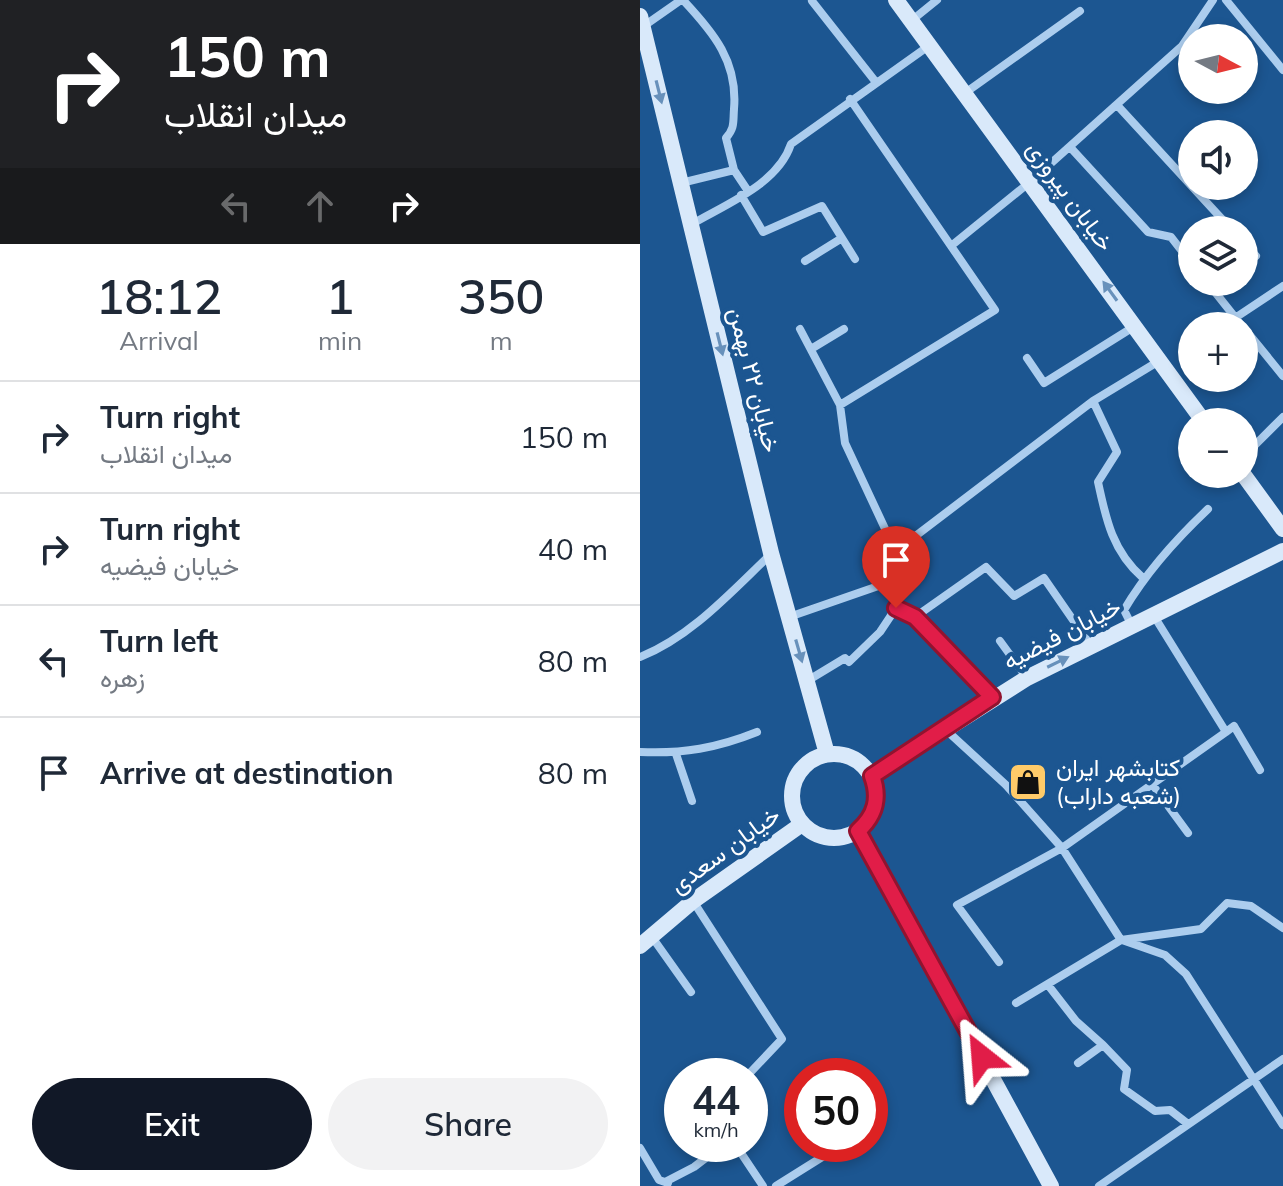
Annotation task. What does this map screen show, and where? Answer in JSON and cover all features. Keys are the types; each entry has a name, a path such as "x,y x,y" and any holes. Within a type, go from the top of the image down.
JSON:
{"main road":[{"name":"خیابان پیروزی","path":"896,0 1194,408"},
{"name":"خیابان ۲۲ بهمن","path":"641,24 771,553 827,754"},
{"path":"1253,488 1283,529"},
{"name":"خیابان فیضیه","path":"872,776 992,697 1283,551"},
{"path":"827,754 848,756 872,776 877,800 867,823 858,831 834,839 817,835 802,824 795,813 793,788 805,766 827,754"},
{"name":"خیابان سعدی","path":"644,941 693,901 802,824"},
{"path":"858,831 1051,1186"}],"street":[{"path":"641,24 682,0 716,35 730,65 735,97 734,129 726,138 726,149 763,232 822,206 855,259"},
{"path":"911,21 937,0"},
{"path":"951,246 1030,182 1182,46 1213,0"},
{"path":"1226,0 1283,70"},
{"path":"812,1 875,81"},
{"path":"965,93 1080,11"},
{"path":"691,225 763,182 786,158 791,144 930,44"},
{"path":"840,405 995,310 850,99"},
{"path":"1117,105 1178,170"},
{"path":"1070,147 1148,232 1171,237 1178,246"},
{"path":"681,183 734,170"},
{"path":"1205,200 1220,216"},
{"path":"805,261 842,238"},
{"path":"1244,312 1283,286"},
{"path":"1218,296 1230,312"},
{"path":"1027,358 1044,383 1135,326"},
{"path":"800,329 840,405 845,443 895,550"},
{"path":"811,349 844,329"},
{"path":"1258,345 1283,376"},
{"path":"992,697 915,617 896,608 880,563 1093,401 1159,361"},
{"path":"1093,401 1117,452 1098,482 1107,526 1125,563 1143,578"},
{"path":"1258,442 1283,417"},
{"path":"1132,626 1124,610 1143,578 1176,538 1208,509"},
{"path":"640,657 653,652 716,606 771,553"},
{"path":"915,617 986,567 1014,596 1044,578 1091,646"},
{"path":"789,617 887,583"},
{"path":"807,681 845,658 849,662 880,632 896,608"},
{"path":"1153,615 1226,732"},
{"path":"1000,641 1027,678"},
{"path":"999,962 957,905 1062,848 1234,726 1260,770"},
{"path":"943,727 1006,785 1062,848 1121,940 1165,955 1186,974 1283,1125"},
{"path":"640,752 676,754 723,746 757,732"},
{"path":"676,754 692,801"},
{"path":"1152,784 1188,833"},
{"path":"693,901 782,1039 764,1058"},
{"path":"1016,1003 1121,940 1201,929 1227,903 1251,906 1283,928"},
{"path":"644,941 691,992"},
{"path":"1048,985 1076,1021 1127,1070 1124,1089 1155,1111 1170,1110 1188,1124"},
{"path":"1078,1063 1103,1045"},
{"path":"1099,1186 1283,1059"},
{"path":"640,1148 659,1180 668,1184 701,1162"},
{"path":"747,1162 763,1186"},
{"path":"776,1186 814,1162"}],"place":[{"name":"کتابشهر ایران (شعبه داراب)","path":"1028,782"}],"route":[{"path":"896,608 915,617 992,697 872,776 877,800 874,812 858,831 982,1057"}]}
